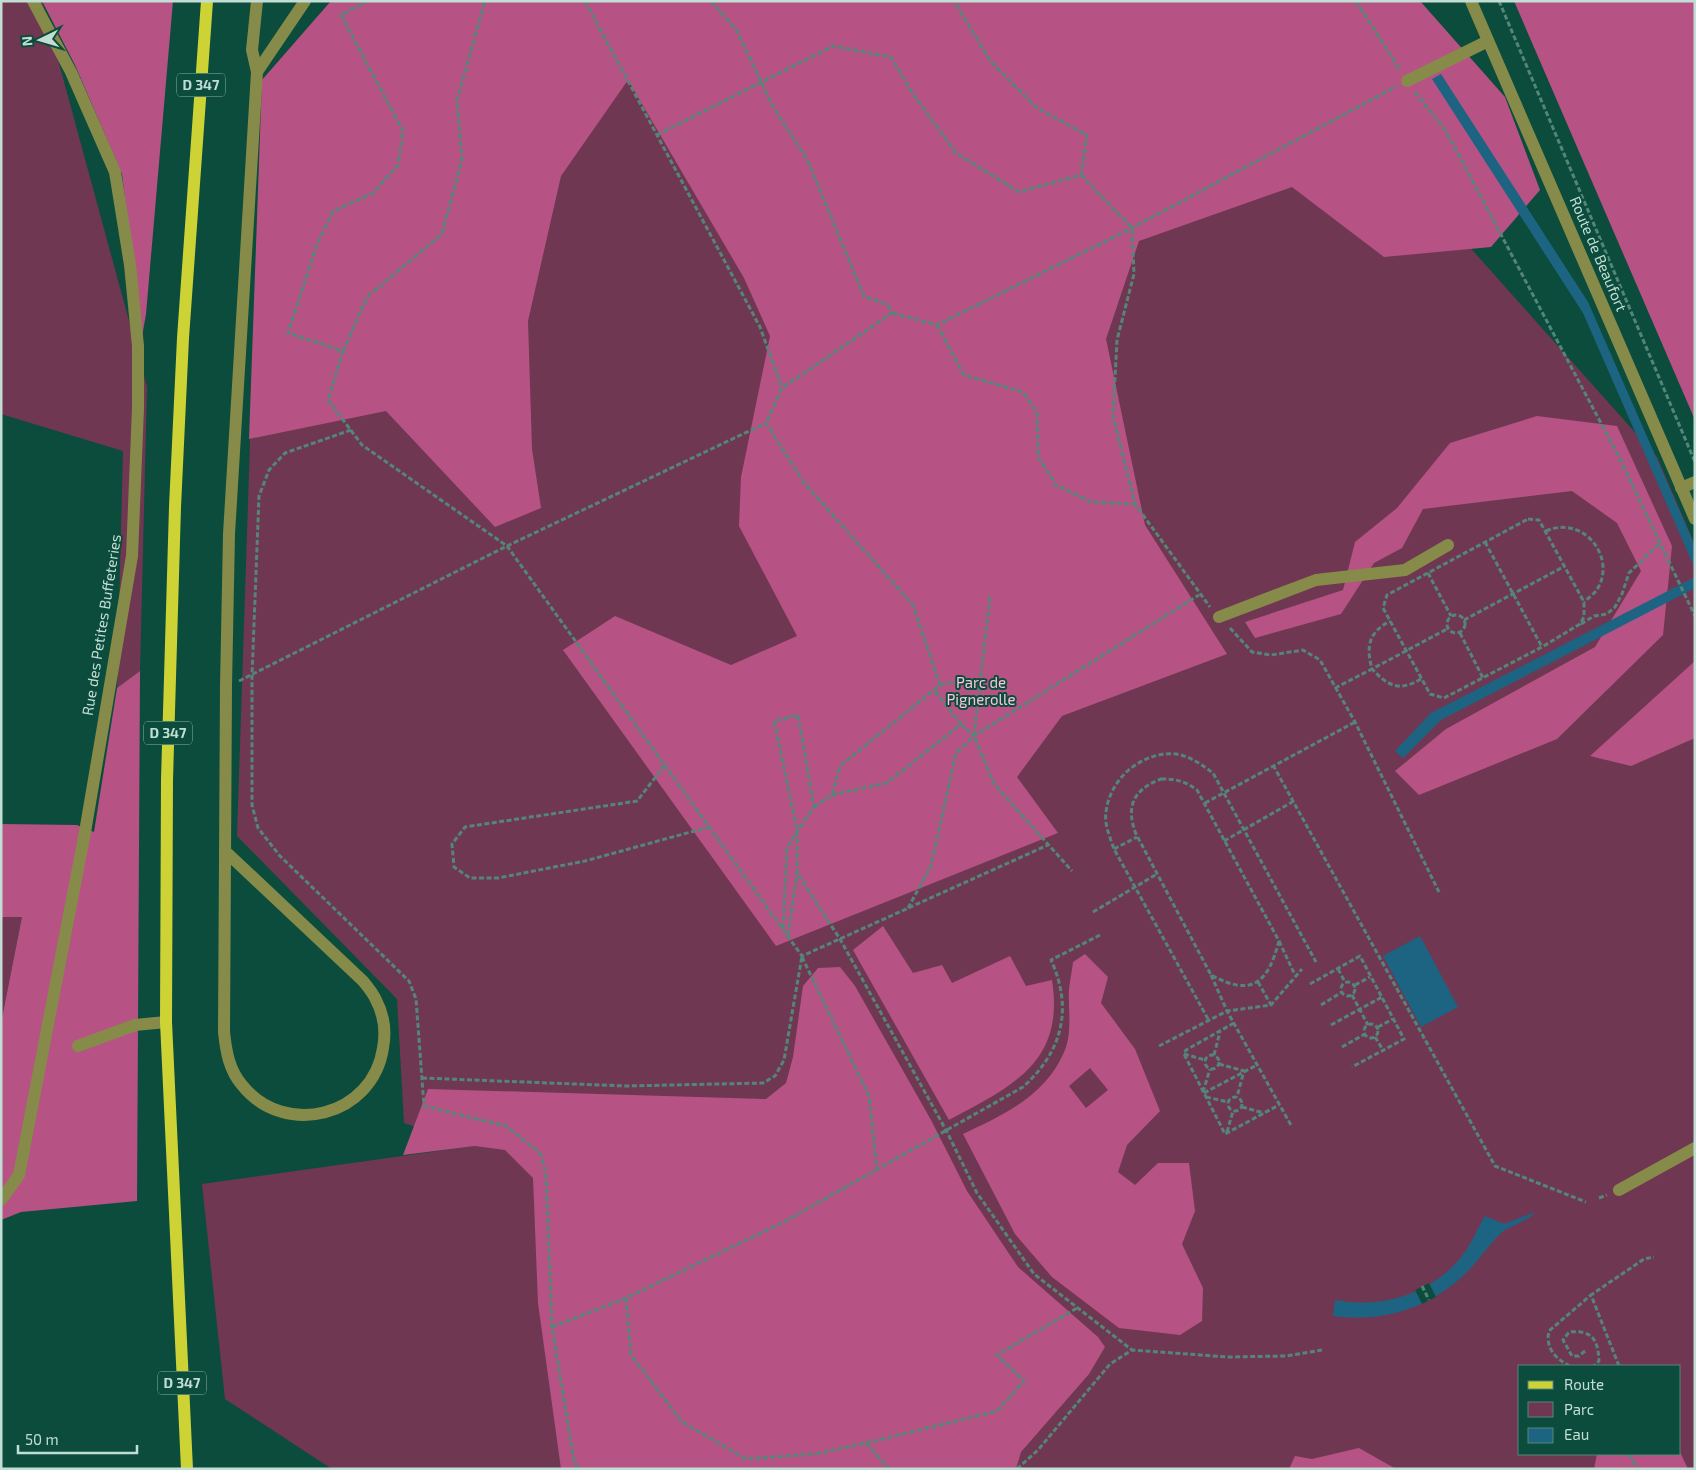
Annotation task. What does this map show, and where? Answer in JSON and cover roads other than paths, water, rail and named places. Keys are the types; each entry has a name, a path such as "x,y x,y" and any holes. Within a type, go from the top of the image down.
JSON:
{"main road":[{"name":"D 347","path":"186,1469 166,1022 167,780 175,508 183,338 207,1"}],"street":[{"name":"Rue des Petites Buffeteries","path":"1,1200 19,1174 85,832 132,556 138,408 138,346 130,265 114,172 71,72 33,1"},
{"path":"224,850 363,981 376,999 383,1017 385,1036 382,1058 364,1090 350,1103 333,1111 318,1115 299,1116 265,1106 252,1097 232,1070 226,1052 224,1032 224,850 229,534 257,72 252,50 257,1"},
{"path":"257,72 305,1"},
{"name":"Route de Beaufort","path":"1471,1 1695,519"},
{"path":"1407,81 1488,41"},
{"path":"1681,488 1695,482"},
{"path":"1220,617 1316,580 1404,570 1448,545"},
{"path":"78,1046 134,1025 166,1022"},
{"path":"1619,1190 1695,1148"}],"water":[{"path":"1441,74 1588,302 1695,546 1695,569 1583,313 1432,79"},
{"path":"1695,577 1695,588 1441,720 1403,758 1395,751 1431,713"},
{"path":"1420,936 1458,1007 1421,1027 1383,956"},
{"path":"1535,1212 1504,1231 1476,1263 1453,1285 1422,1304 1388,1315 1352,1318 1333,1316 1335,1300 1370,1302 1388,1300 1405,1296 1436,1280 1462,1256 1485,1216 1504,1224"}],"park label":[{"name":"Parc de Pignerolle","path":"981,692"}]}
